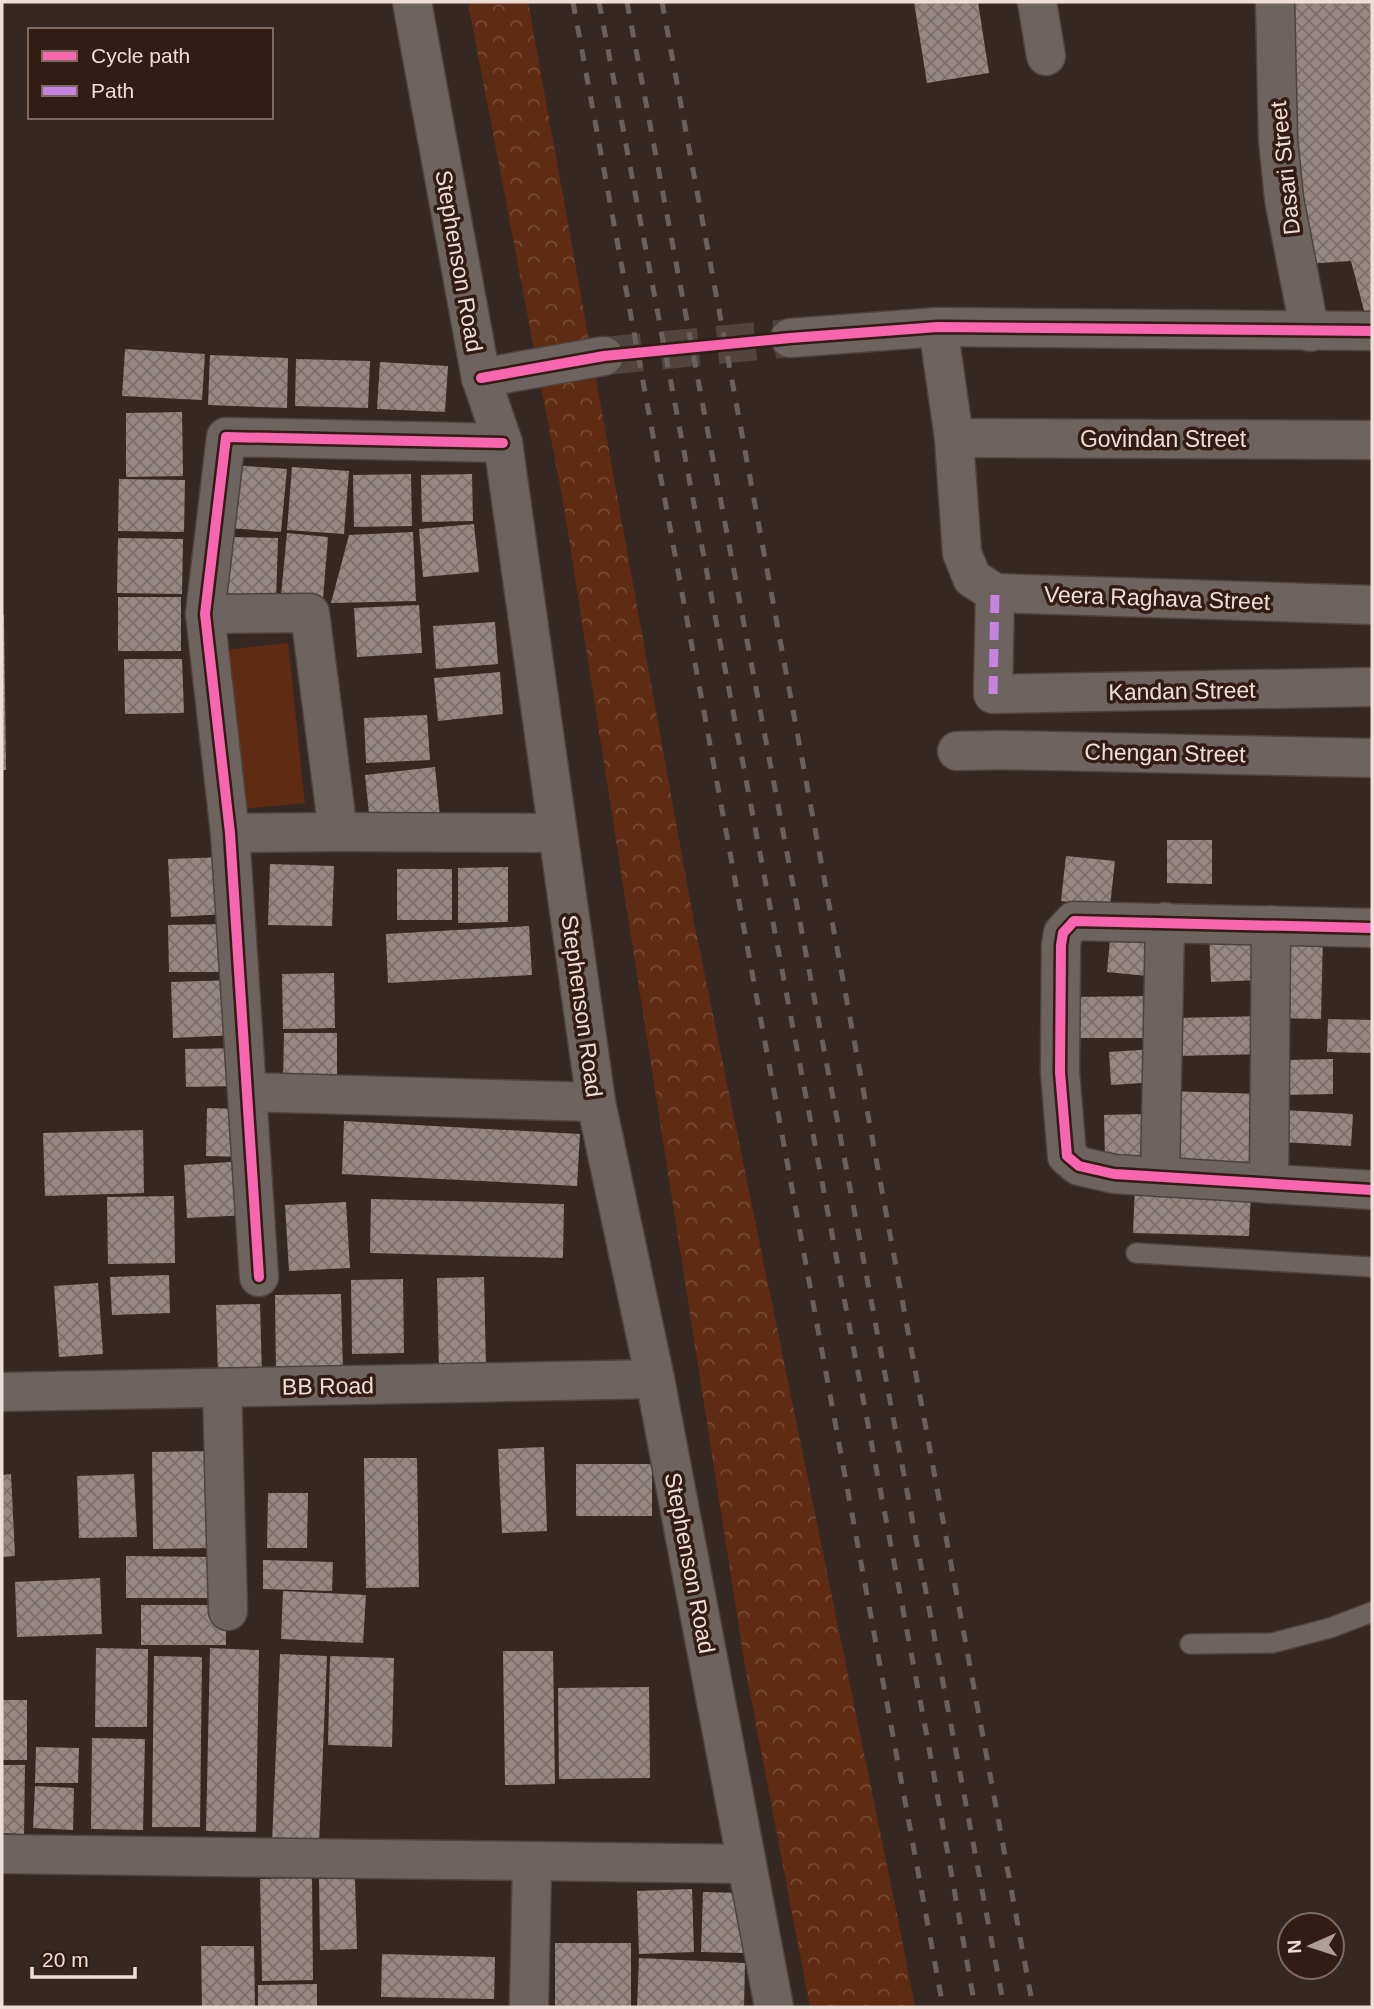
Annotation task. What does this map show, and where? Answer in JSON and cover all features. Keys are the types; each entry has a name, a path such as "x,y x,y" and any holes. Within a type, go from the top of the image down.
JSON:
{"street":[{"name":"Stephenson Road","path":"412,2 481,378 503,443 596,1102 655,1379 774,2007"},
{"path":"1037,2 1046,57"},
{"name":"Dasari Street","path":"1275,2 1278,139 1284,199 1310,332"},
{"path":"938,327 954,438 962,553 972,578 995,593"},
{"path":"790,338 938,327 1372,331"},
{"path":"481,378 604,356"},
{"path":"259,1277 230,833 205,614 226,437 503,443"},
{"name":"Govindan Street","path":"954,438 1372,440"},
{"name":"Veera Raghava Street","path":"995,593 1372,605"},
{"name":"Kandan Street","path":"995,593 993,694 1372,687"},
{"path":"205,614 310,613 338,832"},
{"name":"Chengan Street","path":"957,751 1372,758"},
{"path":"230,833 558,834"},
{"path":"1372,928 1073,921 1063,933 1060,945 1060,1072 1067,1156 1079,1166 1114,1174 1372,1190"},
{"path":"1160,1177 1165,922"},
{"path":"1269,1184 1270,925"},
{"path":"248,1092 596,1102"},
{"name":"BB Road","path":"2,1392 655,1379"},
{"path":"222,1388 228,1611"},
{"path":"2,1854 747,1864"},
{"path":"529,2007 533,1863"}],"lane":[{"path":"1136,1253 1372,1267"},
{"path":"1189,1644 1272,1643 1330,1628 1372,1612"}],"green space":[{"path":"468,2 528,2 694,922 915,2007 810,2007 746,1672 564,507"},
{"path":"288,643 305,803 233,810 216,651"}],"building":[{"path":"914,2 978,2 989,73 927,83"},
{"path":"1287,2 1372,2 1372,325 1368,326 1351,261 1305,264"},
{"path":"125,349 205,354 202,400 122,396"},
{"path":"210,355 288,358 287,408 208,405"},
{"path":"296,359 370,361 368,408 295,406"},
{"path":"380,362 448,366 445,412 377,409"},
{"path":"182,412 183,476 126,477 126,413"},
{"path":"233,465 287,469 281,532 228,528"},
{"path":"292,467 349,471 344,534 287,530"},
{"path":"411,474 412,526 354,527 353,475"},
{"path":"472,474 473,521 422,522 421,475"},
{"path":"119,479 185,480 184,532 118,531"},
{"path":"474,524 479,572 423,577 419,529"},
{"path":"413,532 416,601 331,603 349,535"},
{"path":"287,533 328,537 323,599 281,595"},
{"path":"229,537 278,538 276,604 226,603"},
{"path":"118,538 183,539 182,594 117,593"},
{"path":"118,597 181,597 181,651 118,651"},
{"path":"419,605 422,653 357,657 354,608"},
{"path":"4,615 6,770 2,770"},
{"path":"495,622 498,664 436,669 433,626"},
{"path":"124,659 182,659 184,713 125,714"},
{"path":"500,672 503,714 438,721 434,678"},
{"path":"427,715 430,760 366,763 364,718"},
{"path":"435,767 440,817 370,824 365,775"},
{"path":"1167,840 1212,840 1212,884 1167,883"},
{"path":"1066,856 1115,861 1110,906 1061,901"},
{"path":"226,857 228,914 171,917 168,859"},
{"path":"270,864 334,866 332,926 268,925"},
{"path":"508,867 508,922 458,923 458,868"},
{"path":"397,869 452,869 452,920 397,920"},
{"path":"228,924 229,972 169,972 168,925"},
{"path":"529,926 532,975 388,983 386,934"},
{"path":"1111,929 1161,934 1157,977 1107,972"},
{"path":"1257,931 1259,980 1211,982 1209,933"},
{"path":"1278,932 1323,933 1321,1019 1275,1018"},
{"path":"334,973 335,1028 283,1029 282,974"},
{"path":"235,980 237,1035 173,1038 171,982"},
{"path":"1152,996 1152,1038 1069,1038 1068,997"},
{"path":"1265,1016 1266,1054 1176,1056 1176,1018"},
{"path":"1328,1019 1372,1020 1372,1053 1327,1052"},
{"path":"284,1033 337,1033 337,1084 283,1084"},
{"path":"238,1048 239,1086 186,1087 185,1049"},
{"path":"1155,1049 1157,1082 1111,1085 1109,1052"},
{"path":"1333,1059 1333,1094 1284,1095 1283,1060"},
{"path":"1166,1091 1261,1094 1259,1167 1164,1165"},
{"path":"207,1108 245,1109 244,1157 206,1156"},
{"path":"1284,1110 1353,1114 1351,1146 1282,1142"},
{"path":"1145,1114 1146,1159 1105,1160 1104,1115"},
{"path":"344,1121 580,1134 577,1186 342,1174"},
{"path":"143,1130 144,1193 45,1196 43,1133"},
{"path":"246,1161 249,1215 187,1218 184,1165"},
{"path":"1135,1187 1251,1192 1249,1236 1133,1233"},
{"path":"174,1196 175,1263 108,1264 107,1197"},
{"path":"371,1199 564,1204 563,1258 370,1253"},
{"path":"346,1202 350,1268 289,1271 285,1205"},
{"path":"169,1275 170,1313 112,1315 110,1277"},
{"path":"484,1277 486,1368 439,1369 437,1278"},
{"path":"403,1279 404,1353 352,1354 351,1280"},
{"path":"98,1283 103,1354 59,1357 54,1286"},
{"path":"341,1294 343,1373 276,1374 275,1295"},
{"path":"260,1304 262,1374 218,1375 216,1305"},
{"path":"544,1447 547,1531 502,1533 498,1449"},
{"path":"211,1451 212,1548 153,1549 152,1452"},
{"path":"364,1458 417,1458 419,1587 366,1588"},
{"path":"576,1464 652,1464 652,1516 576,1516"},
{"path":"11,1474 15,1556 2,1557 2,1475"},
{"path":"134,1474 137,1537 79,1538 77,1476"},
{"path":"268,1493 308,1493 307,1548 267,1548"},
{"path":"126,1556 216,1557 216,1598 126,1598"},
{"path":"263,1560 333,1562 332,1591 263,1589"},
{"path":"100,1578 102,1634 17,1637 15,1582"},
{"path":"283,1591 366,1595 363,1643 281,1639"},
{"path":"141,1605 226,1605 226,1645 141,1645"},
{"path":"96,1648 148,1649 147,1727 95,1727"},
{"path":"210,1648 259,1650 256,1832 206,1831"},
{"path":"503,1651 553,1651 555,1784 505,1785"},
{"path":"280,1654 327,1656 319,1845 272,1843"},
{"path":"154,1656 202,1657 200,1827 152,1827"},
{"path":"330,1656 394,1658 392,1747 328,1745"},
{"path":"649,1687 650,1778 559,1779 558,1688"},
{"path":"2,1700 27,1700 27,1760 2,1760"},
{"path":"92,1738 145,1739 143,1830 91,1829"},
{"path":"36,1747 79,1748 78,1783 35,1783"},
{"path":"2,1765 25,1765 24,1834 2,1833"},
{"path":"35,1786 74,1788 73,1830 33,1828"},
{"path":"312,1878 313,1980 262,1981 260,1879"},
{"path":"355,1878 357,1949 320,1950 319,1879"},
{"path":"692,1889 694,1952 639,1954 637,1891"},
{"path":"703,1892 746,1893 744,1953 701,1952"},
{"path":"555,1943 631,1943 631,2007 555,2007"},
{"path":"201,1946 254,1946 255,2007 202,2007"},
{"path":"382,1954 495,1957 494,1999 381,1997"},
{"path":"639,1958 745,1963 744,2007 637,2007"},
{"path":"317,1984 317,2007 258,2007 258,1985"}],"tunnel":[{"path":"604,356 790,338"}],"railway":[{"path":"573,2 943,2007"},
{"path":"599,2 928,1742 975,2007"},
{"path":"627,2 1004,2007"},
{"path":"662,2 1033,2007"}],"marked path":[{"path":"993,694 995,593"}],"cycle path":[{"path":"481,378 604,356 938,327 1372,331"},
{"path":"259,1277 230,833 205,614 226,437 503,443"},
{"path":"1372,928 1074,921 1063,933 1061,945 1060,1072 1067,1156 1079,1166 1114,1174 1372,1190"}]}
